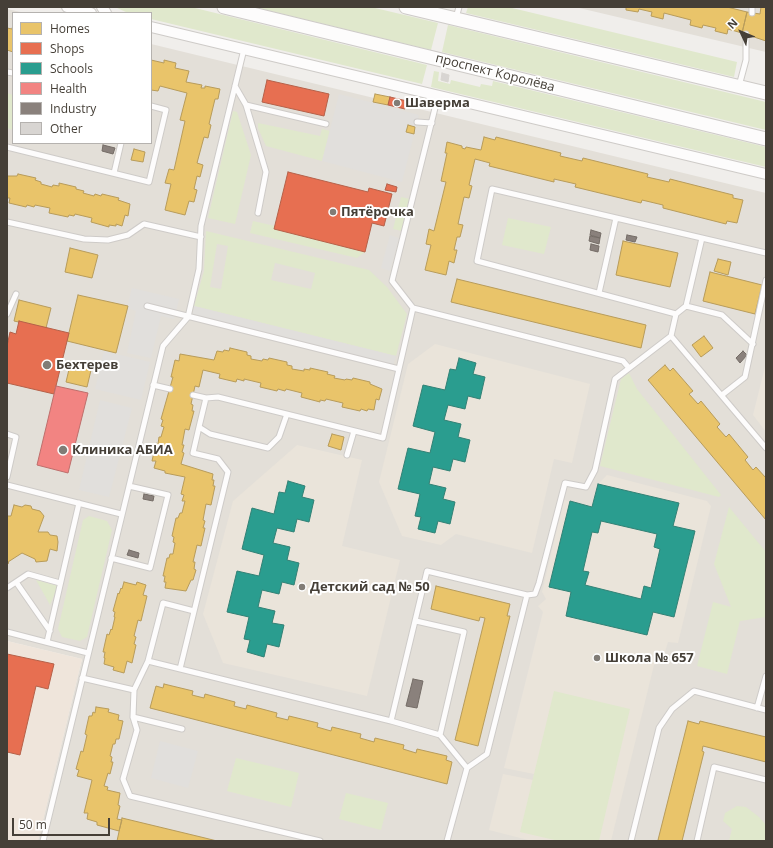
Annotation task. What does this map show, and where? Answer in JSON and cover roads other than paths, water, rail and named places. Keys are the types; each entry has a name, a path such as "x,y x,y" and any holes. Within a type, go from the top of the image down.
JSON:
{"street":[{"path":"67,7 87,12"},
{"name":"проспект Королёва","path":"224,7 766,139"},
{"path":"406,7 457,13 766,93"},
{"path":"152,27 766,174"}],"lane":[{"path":"739,87 746,60 746,34"},
{"path":"43,841 121,514 163,346 188,317 199,269 201,226 244,49"},
{"path":"235,86 246,105 266,172 258,213"},
{"path":"438,96 392,281 413,308 623,361 629,368"},
{"path":"246,105 326,124"},
{"path":"7,147 149,182 166,110 152,106"},
{"path":"417,122 432,123"},
{"path":"114,173 121,144"},
{"path":"676,314 477,260 492,189 766,253"},
{"path":"599,293 616,218"},
{"path":"7,222 84,238 108,240 128,235 144,224 200,237"},
{"path":"391,721 427,571 528,595 535,594 565,483 586,487 595,470 615,379 671,336 676,314 686,306 702,238"},
{"path":"722,395 745,376 766,280"},
{"path":"7,314 16,294"},
{"path":"147,306 399,369"},
{"path":"686,306 722,315 752,344"},
{"path":"193,395 206,398 218,397 383,438 413,308"},
{"path":"671,336 766,448"},
{"path":"153,385 170,389"},
{"path":"180,669 228,472 218,459 193,453 206,398"},
{"path":"199,427 210,434 268,448 279,437 287,414"},
{"path":"347,455 354,431"},
{"path":"7,434 16,437 7,477"},
{"path":"7,485 79,503 91,504 121,514"},
{"path":"111,558 150,568 168,495 129,486"},
{"path":"47,642 79,503"},
{"path":"7,588 28,574 60,583"},
{"path":"16,582 50,631"},
{"path":"447,841 467,768 487,754 528,595"},
{"path":"194,611 163,603 148,661 134,690 133,717 137,730 123,779 130,796 320,841"},
{"path":"416,621 464,632 440,736"},
{"path":"7,632 88,653"},
{"path":"148,661 391,721 440,736 467,768"},
{"path":"757,708 766,676"},
{"path":"82,678 134,690"},
{"path":"632,841 658,728 672,709 694,691 766,710"},
{"path":"133,717 182,729"},
{"path":"697,841 714,767 766,780"}],"place":[{"name":"Шаверма","path":"397,103"},
{"name":"Пятёрочка","path":"333,212"},
{"name":"Бехтерев","path":"47,365"},
{"name":"Клиника АБИА","path":"63,450"},
{"name":"Детский сад № 50","path":"302,587"},
{"name":"Школа № 657","path":"597,658"}]}
